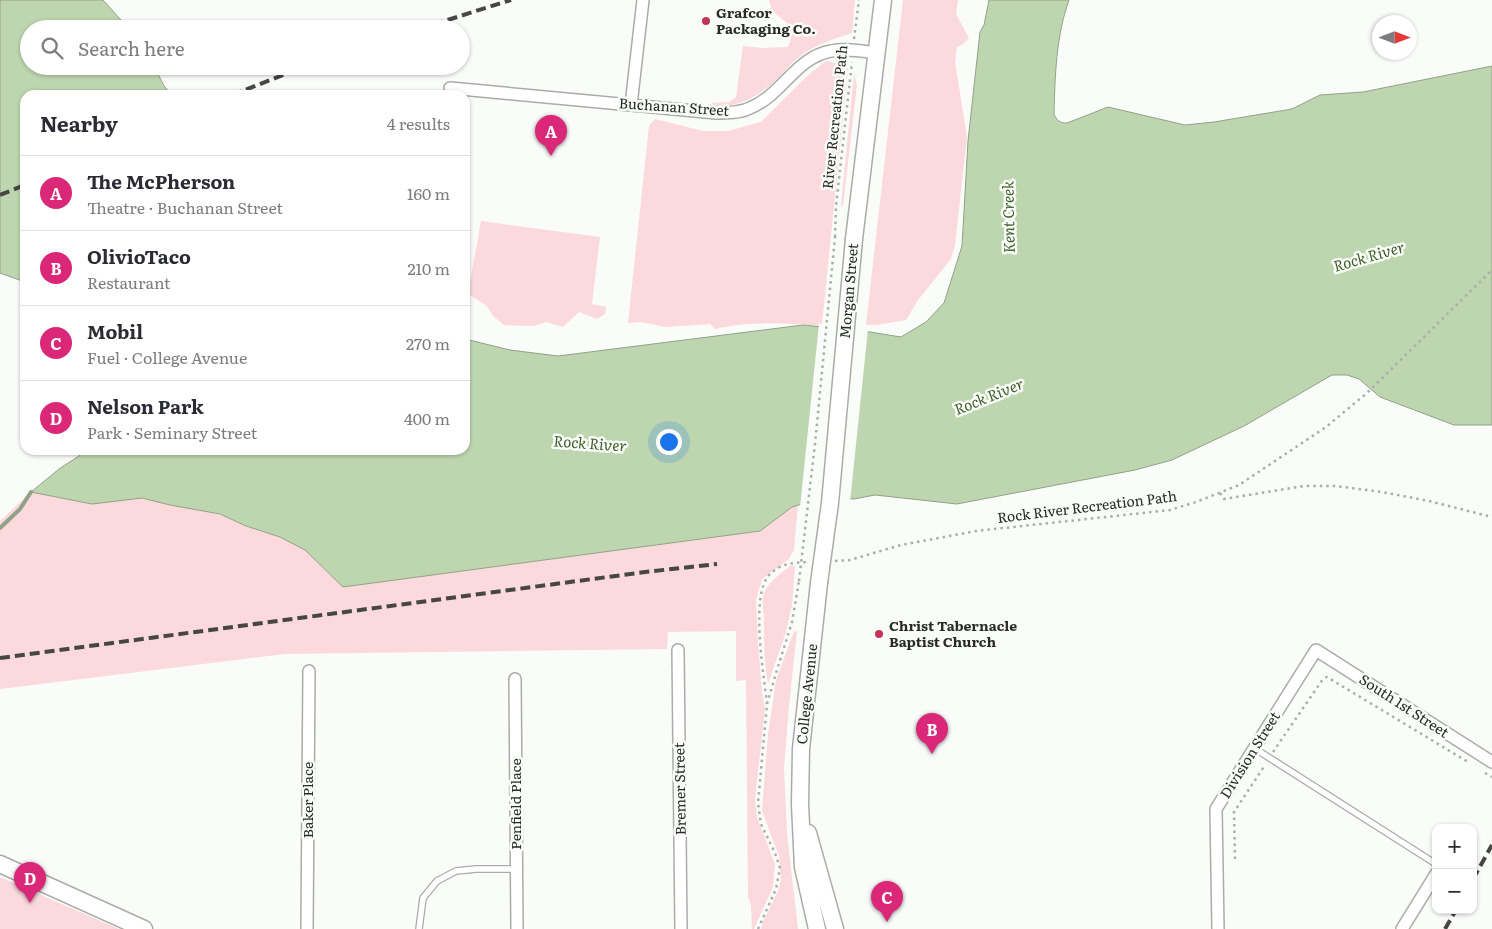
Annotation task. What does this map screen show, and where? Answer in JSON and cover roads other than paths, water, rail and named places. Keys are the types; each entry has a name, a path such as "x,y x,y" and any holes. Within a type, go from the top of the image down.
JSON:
{"main road":[{"name":"Morgan Street","path":"819,583 830,502 854,239 884,0"},
{"name":"College Avenue","path":"817,929 803,867 800,804 801,750 819,583"},
{"name":"College Avenue","path":"800,804 835,929"},
{"path":"0,864 144,929"},
{"path":"803,867 805,929"}],"street":[{"path":"631,105 643,0"},
{"name":"Buchanan Street","path":"450,88 716,114 748,109 773,94 806,61 831,50 853,49 877,53"},
{"name":"Bremer Street","path":"678,650 681,929"},
{"name":"Division Street","path":"1218,929 1216,809 1316,650"},
{"name":"South 1st Street","path":"1316,650 1492,762"},
{"name":"Baker Place","path":"307,929 309,671"},
{"name":"Penfield Place","path":"515,679 517,929"},
{"path":"1402,929 1432,880"}],"lane":[{"path":"1254,748 1432,861"},
{"path":"419,929 423,898 437,880 456,871 516,869"}],"water":[{"path":"0,0 103,0 121,20 20,20 20,75 158,75 168,90 20,90 20,280 0,273"},
{"path":"989,0 1069,0 1061,28 1054,100 1054,114 1059,121 1065,123 1108,107 1185,125 1214,122 1292,109 1320,95 1363,92 1492,66 1492,425 1454,425 1380,397 1359,379 1347,375 1332,375 1244,426 1172,460 1135,470 957,504 875,495 854,499 821,498 792,507 760,531 343,587 305,550 280,537 246,526 220,514 142,498 92,504 31,492 59,469 80,455 470,455 470,340 510,350 558,356 803,325 901,337 926,322 944,303 962,246 968,141 980,32 984,25"}],"waterway":[{"path":"0,528 20,509 31,492"}],"railway":[{"path":"448,20 511,0"},
{"path":"245,90 283,75"},
{"path":"0,195 20,187"},
{"path":"0,658 717,564"},
{"path":"1477,872 1492,845"},
{"path":"1445,929 1454,914"}],"place":[{"name":"Grafcor Packaging Co.","path":"706,21"},
{"name":"The McPherson","path":"551,156"},
{"name":"Christ Tabernacle Baptist Church","path":"879,634"},
{"name":"OlivioTaco","path":"932,754"},
{"name":"Nelson Park","path":"30,903"},
{"name":"Mobil","path":"887,922"}],"water label":[{"name":"Kent Creek","path":"1009,217"},
{"name":"Rock River","path":"1369,257"},
{"name":"Rock River","path":"989,397"},
{"name":"Rock River","path":"590,444"}]}
